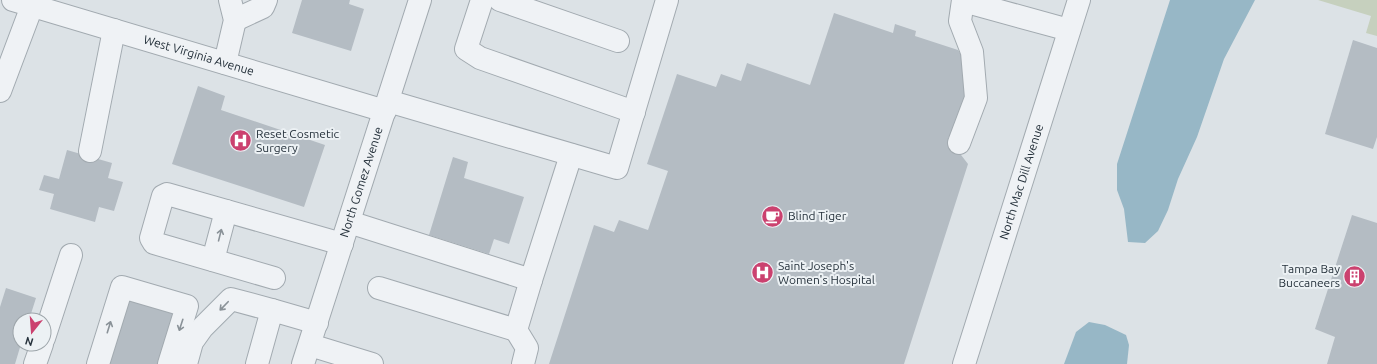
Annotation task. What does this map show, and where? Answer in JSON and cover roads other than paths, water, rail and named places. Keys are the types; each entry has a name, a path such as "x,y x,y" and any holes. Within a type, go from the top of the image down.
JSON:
{"street":[{"path":"225,63 233,10 263,7 266,0"},
{"name":"North Gomez Avenue","path":"307,354 420,0"},
{"path":"482,0 466,49 480,58 634,112 667,0"},
{"path":"500,0 618,41"},
{"path":"959,143 976,98 972,52 960,21 963,0 1069,30"},
{"name":"North Mac Dill Avenue","path":"964,364 1079,0"},
{"path":"0,91 23,3"},
{"name":"West Virginia Avenue","path":"23,3 63,7 114,30 225,63 617,168 634,112"},
{"path":"90,151 114,30"},
{"path":"516,330 571,155"},
{"path":"274,278 154,243 151,238 163,196 167,194 342,244"},
{"path":"213,260 226,211"},
{"path":"349,222 531,280"},
{"path":"52,313 71,255"},
{"path":"98,364 122,287 187,306 169,364"},
{"path":"379,288 516,330 527,348 522,364"},
{"path":"186,364 192,342 202,328 231,299 317,323"},
{"path":"257,364 272,310"},
{"path":"35,364 39,352"},
{"path":"307,354 372,364"}],"water":[{"path":"1170,0 1255,0 1224,59 1197,137 1178,179 1168,210 1158,231 1145,243 1128,242 1124,209 1117,190 1117,164"},
{"path":"1089,322 1105,325 1126,335 1129,345 1127,364 1064,364 1076,332"}],"place":[{"name":"Reset Cosmetic Surgery","path":"240,141"},
{"name":"Blind Tiger","path":"772,216"},
{"name":"Saint Joseph's Women's Hospital","path":"762,273"},
{"name":"Tampa Bay Buccaneers","path":"1355,276"}]}
